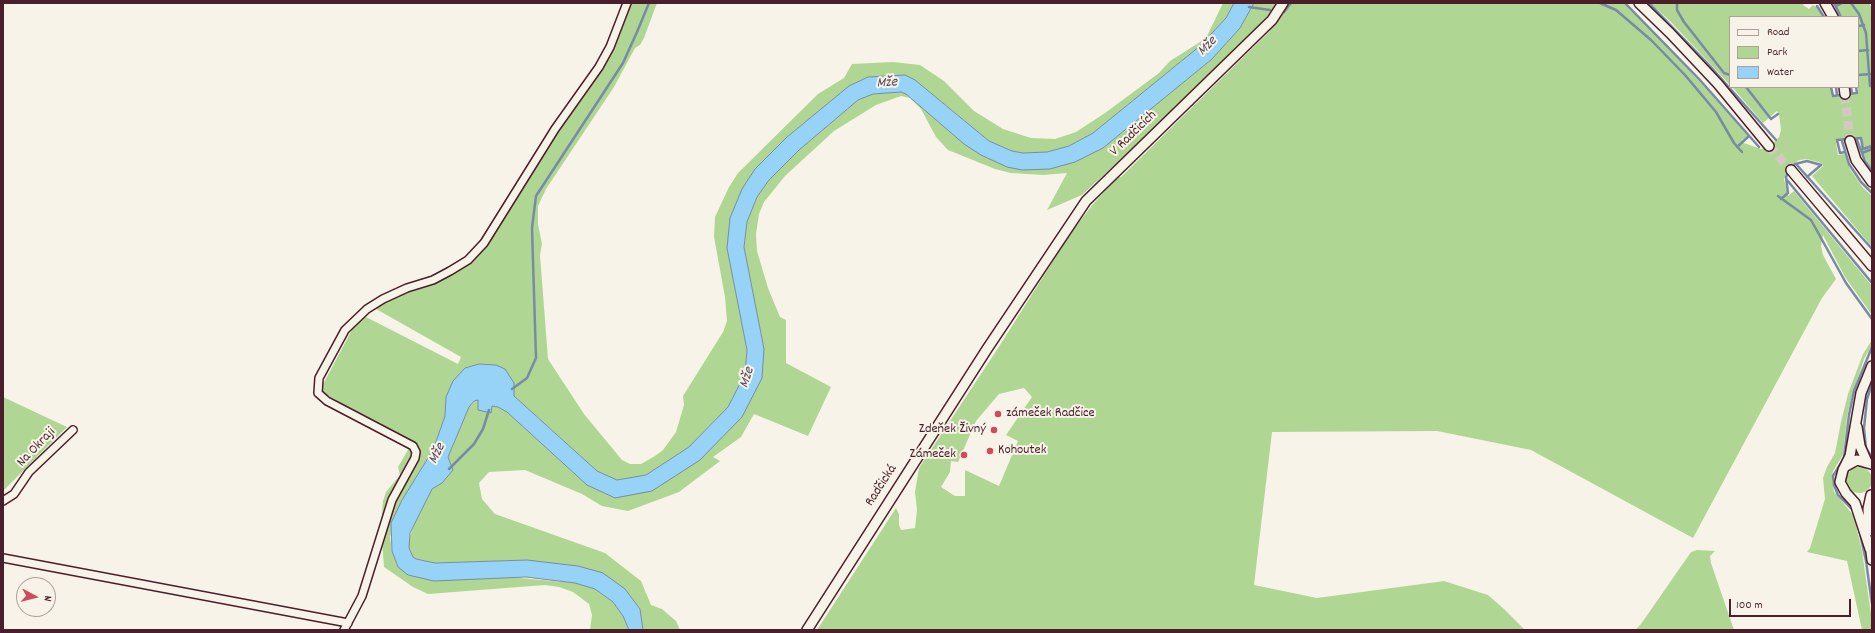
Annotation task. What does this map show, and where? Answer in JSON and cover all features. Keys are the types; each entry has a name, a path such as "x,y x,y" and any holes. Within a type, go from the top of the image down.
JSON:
{"street":[{"path":"344,630 362,596 392,500 415,458 416,452 413,446 327,401 318,393 318,378 345,330 367,309 395,293 433,280 450,271 468,260 484,243 555,129 599,67 610,47 627,3"},
{"name":"V Radčicích","path":"1021,297 1086,201 1272,20 1283,3"},
{"path":"1639,3 1670,33 1714,80 1769,146"},
{"path":"1825,3 1832,16"},
{"path":"1850,141 1856,160 1872,182"},
{"path":"1791,170 1872,266"},
{"name":"Radčická","path":"807,630 1021,297"},
{"path":"1846,466 1850,456 1861,393 1872,366"},
{"path":"1856,420 1860,446 1869,464"},
{"name":"Na Okraji","path":"3,501 14,494 29,472 73,430"},
{"path":"1869,464 1857,460 1846,466 1842,470 1840,482 1842,488 1850,497 1860,514 1872,560"},
{"path":"1850,497 1862,499 1872,494"},
{"path":"1870,549 1868,509 1872,494"},
{"path":"3,558 348,623"}],"green space":[{"path":"624,3 657,3 640,45 635,48 614,87 546,189 538,206 538,224 542,244 540,255 548,359 584,414 622,460 630,464 641,464 663,450 676,432 684,405 683,396 723,332 727,321 725,297 714,237 715,217 729,187 738,173 818,94 844,78 852,64 893,62 920,65 944,81 974,111 1003,129 1031,138 1055,139 1076,132 1105,113 1159,73 1170,61 1200,42 1208,34 1223,3 1234,3 1226,18 1200,46 1093,133 1069,146 1047,152 1023,153 1012,151 989,141 915,80 868,77 849,86 787,137 727,248 747,350 745,374 728,407 689,447 646,475 617,480 597,471 514,396 514,383 496,365 479,364 465,368 446,397 445,416 433,450 402,500 390,537 392,551 398,567 575,583 595,589 613,602 623,616 629,630 590,630 592,615 589,604 573,592 559,587 545,585 428,594 413,587 384,567 381,526 383,501 386,492 400,475 398,467 412,443 355,412 320,390 355,324 366,317 458,364 461,357 369,305 395,289 436,274 461,261 475,248 581,90 601,57"},
{"path":"1254,3 1281,3 1166,117 1082,195 1047,210 1067,173 1043,175 1011,173 995,169 948,150 936,137 921,109 910,98 901,96 876,105 834,131 785,176 764,202 759,214 756,234 757,251 768,288 780,317 786,320 786,363 831,387 808,436 754,414 741,437 713,457 720,461 679,492 628,511 602,506 582,494 525,470 489,472 479,483 482,499 495,514 605,553 641,581 651,605 662,609 676,621 680,630 643,630 640,609 625,589 527,560 435,563 413,557 409,548 409,540 415,520 432,489 442,483 453,470 448,457 469,407 474,401 479,400 478,410 491,406 498,407 507,412 587,485 615,498 700,460 764,349 744,247 747,222 757,197 769,180 799,150 858,100 873,94 901,92 906,94 964,144 1007,167 1103,148 1212,59 1240,28"},
{"path":"1288,3 1624,3 1667,45 1748,136 1742,140 1744,143 1761,149 1771,146 1779,137 1781,130 1779,114 1777,111 1763,123 1733,88 1831,88 1832,97 1858,94 1859,16 1840,16 1833,3 1869,3 1872,9 1872,170 1861,150 1864,149 1862,137 1837,140 1836,143 1838,155 1845,154 1850,169 1863,188 1872,196 1872,247 1812,176 1823,166 1821,163 1807,159 1799,160 1790,166 1784,179 1788,196 1794,191 1872,286 1872,315 1845,277 1823,235 1821,246 1823,255 1836,279 1822,298 1693,538 1531,450 1437,431 1272,432 1254,585 1317,598 1444,581 1488,595 1525,630 817,630 896,508 899,514 899,525 901,530 915,528 917,510 915,492 919,468 1000,345 1072,231 1094,203 1118,177 1121,177 1269,32","holes":["1024,388 1032,397 1006,435 1018,441 999,486 965,470 965,496 955,496 941,487 950,472 951,461 958,462 976,421 999,394"]},
{"path":"1650,3 1805,3 1803,5 1809,9 1813,5 1818,8 1822,16 1729,16 1729,84 1670,21"},
{"path":"1872,340 1872,345 1864,359 1851,399 1847,417 1843,455 1833,471 1832,478 1834,492 1854,516 1862,551 1872,630 1862,630 1847,561 1807,552 1810,548 1825,499 1823,478 1835,453 1848,394 1863,354"},
{"path":"3,397 67,427 3,491"},
{"path":"1859,467 1868,471 1872,480 1868,489 1859,493 1850,489 1846,480 1850,471"},
{"path":"1697,550 1715,551 1710,556 1711,563 1734,630 1635,630 1641,624 1691,552"}],"water":[{"name":"Mže","path":"1234,3 1254,3 1240,28 1212,59 1103,148 1075,162 1050,169 1022,170 1007,167 981,155 964,144 906,94 901,92 873,94 858,100 799,150 769,180 757,197 747,222 744,247 764,349 762,378 742,417 700,460 652,491 615,498 587,485 507,412 498,407 492,406 491,413 478,410 478,400 474,401 469,407 448,457 453,470 442,483 432,489 410,533 409,548 413,557 435,563 527,560 578,566 603,573 625,589 640,609 643,630 629,630 623,616 613,602 595,589 575,583 526,577 434,581 408,575 398,567 392,551 391,523 402,500 433,450 445,416 446,397 453,381 465,368 479,364 496,365 505,369 514,383 514,396 597,471 617,480 646,475 689,447 728,407 745,374 747,350 727,248 730,218 742,189 755,169 787,137 849,86 868,77 905,75 915,80 989,141 1012,151 1023,153 1047,152 1069,146 1093,133 1200,46 1226,18"}],"waterway":[{"path":"512,389 527,378 536,358 532,228 536,196 623,63 649,3"},
{"path":"1284,12 1291,3"},
{"path":"1600,3 1616,10 1651,40 1685,75 1716,112 1734,143 1742,152"},
{"path":"1625,3 1699,79 1759,147"},
{"path":"1649,3 1729,87"},
{"path":"1677,3 1677,10 1684,22 1724,73 1729,75"},
{"path":"1834,3 1840,16"},
{"path":"1836,6 1842,3"},
{"path":"1851,3 1859,14 1866,33 1870,86"},
{"path":"1817,6 1823,16"},
{"path":"1249,7 1270,10"},
{"path":"1859,26 1864,25"},
{"path":"1859,51 1868,50"},
{"path":"1859,75 1871,74"},
{"path":"1730,88 1776,140"},
{"path":"1747,88 1771,119 1778,114"},
{"path":"1831,88 1833,96 1857,93 1856,88"},
{"path":"1836,88 1837,95"},
{"path":"1851,88 1852,93"},
{"path":"1737,147 1749,136"},
{"path":"1845,152 1840,153 1837,140 1861,138 1863,149"},
{"path":"1857,140 1865,161 1872,171"},
{"path":"1842,141 1849,164 1861,182 1872,193"},
{"path":"1863,149 1872,146"},
{"path":"1862,153 1872,149"},
{"path":"1781,199 1788,193 1786,177 1789,170 1795,164 1807,161 1821,165 1807,177"},
{"path":"1796,164 1872,249"},
{"path":"1787,180 1872,283"},
{"path":"1778,196 1811,220 1846,283 1872,319"},
{"path":"1853,510 1838,495 1834,485 1833,476 1844,458 1849,415 1854,391 1872,347"},
{"path":"1872,384 1867,399 1864,428 1866,448 1872,458"},
{"name":"Mže","path":"449,469 474,444 483,429 489,410"},
{"path":"1858,524 1866,561 1872,604"}],"tunnel":[{"path":"1845,94 1850,141"},
{"path":"1769,146 1791,170"}],"place":[{"name":"zámeček Radčice","path":"998,414"},
{"name":"Zdeňek Živný","path":"994,430"},
{"name":"Kohoutek","path":"990,451"},
{"name":"Zámeček","path":"964,455"}]}
